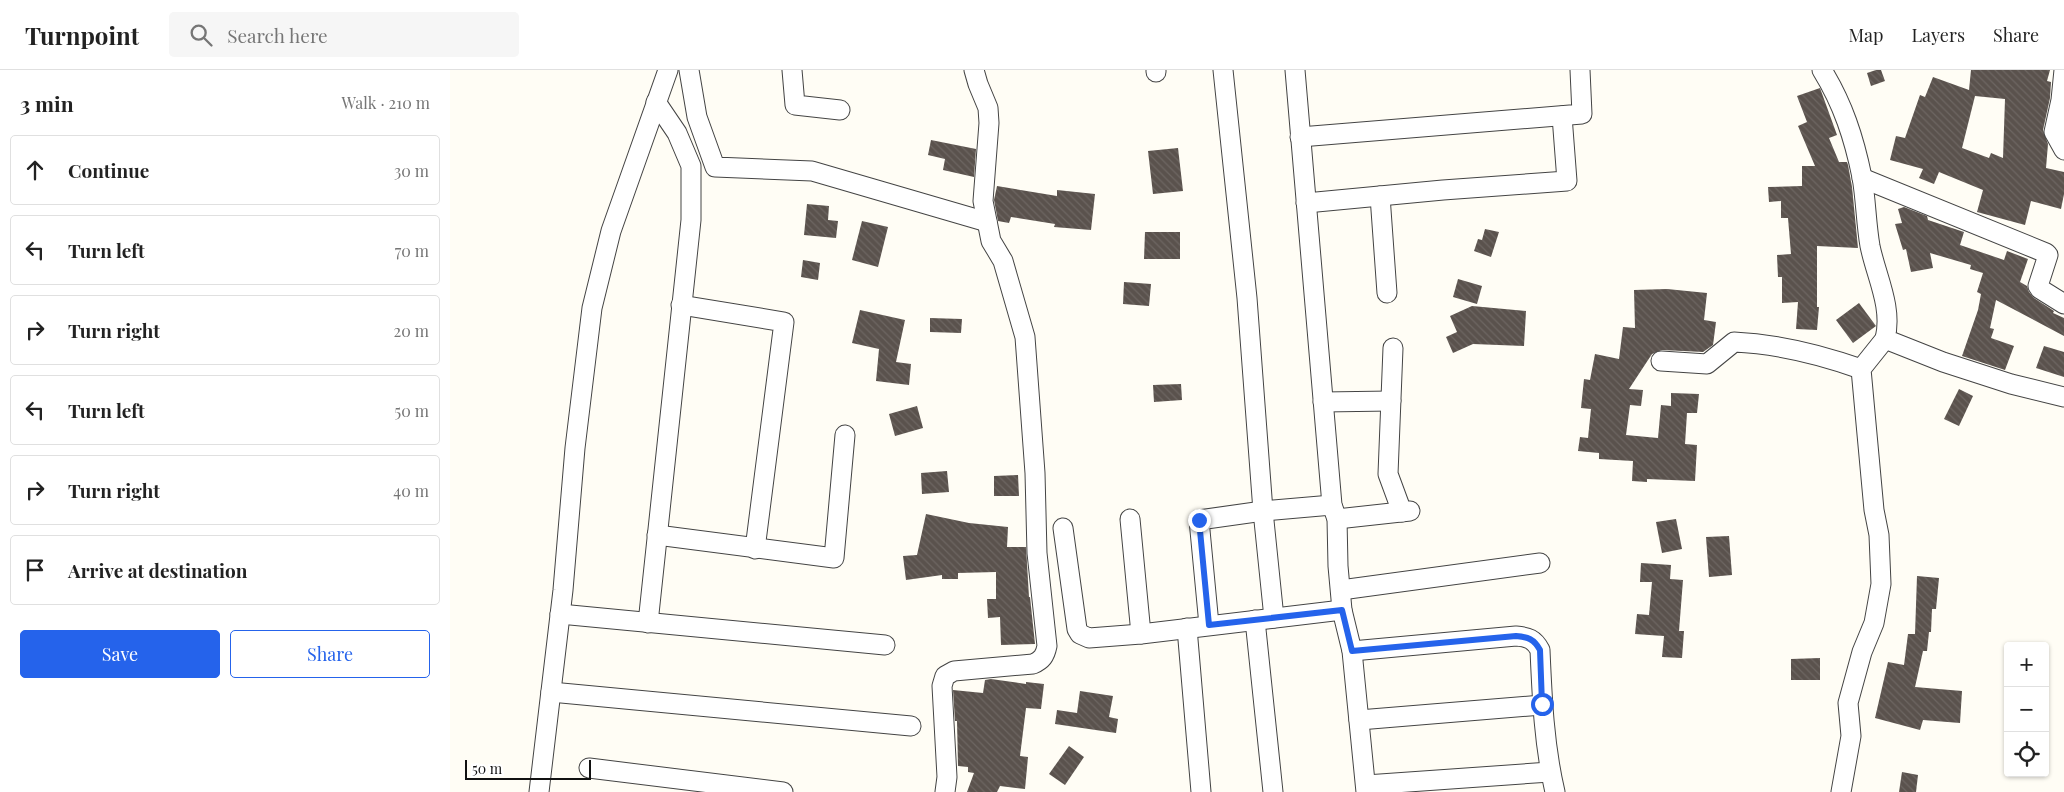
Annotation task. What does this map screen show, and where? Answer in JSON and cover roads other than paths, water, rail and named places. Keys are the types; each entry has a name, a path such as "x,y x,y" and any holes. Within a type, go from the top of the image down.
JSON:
{"street":[{"path":"539,792 560,614 575,448 592,308 611,231 668,70"},
{"path":"689,70 697,117 715,167 812,171 987,222"},
{"path":"792,70 795,105 840,110"},
{"path":"945,792 947,777 942,686 946,676 954,671 1033,664 1040,661 1045,655 1047,646 1037,553 1035,473 1025,337 1003,262 991,241 987,222 983,201 990,123 988,108 974,70"},
{"path":"1223,70 1247,298 1263,511 1274,618"},
{"path":"1295,70 1342,610 1352,651 1366,789 1550,772"},
{"path":"1300,137 1582,114 1580,70"},
{"path":"1822,70 1850,126 1862,178 1870,246 1884,293 1888,329 1885,339 1861,369 1874,510 1879,535 1881,584 1874,623 1862,652 1848,703 1851,736 1841,792"},
{"path":"2064,70 2062,100 2054,132 2064,150"},
{"path":"648,623 691,220 690,166 677,133 656,102"},
{"path":"1306,203 1567,182 1562,116"},
{"path":"1862,178 2046,253 2048,255 2038,286 2064,304"},
{"path":"1380,196 1387,293"},
{"path":"681,305 784,322 755,549"},
{"path":"1885,339 1943,362 2011,384 2064,397"},
{"path":"1661,361 1707,364 1734,342 1766,343 1796,348 1861,369"},
{"path":"1209,625 1199,520 1263,511 1406,512 1388,474 1393,348"},
{"path":"1323,402 1391,401"},
{"path":"657,536 834,558 845,435"},
{"path":"1130,519 1141,634"},
{"path":"1063,528 1077,629 1080,634 1088,638 1141,634 1342,610"},
{"path":"1341,590 1540,563"},
{"path":"560,614 885,645"},
{"path":"1255,620 1273,792"},
{"path":"1187,628 1201,792"},
{"path":"1352,651 1516,636 1528,637 1536,643 1540,650 1542,704 1550,772 1555,792"},
{"path":"551,692 912,726"},
{"path":"1359,720 1542,704"},
{"path":"590,768 628,783 778,792"}]}
